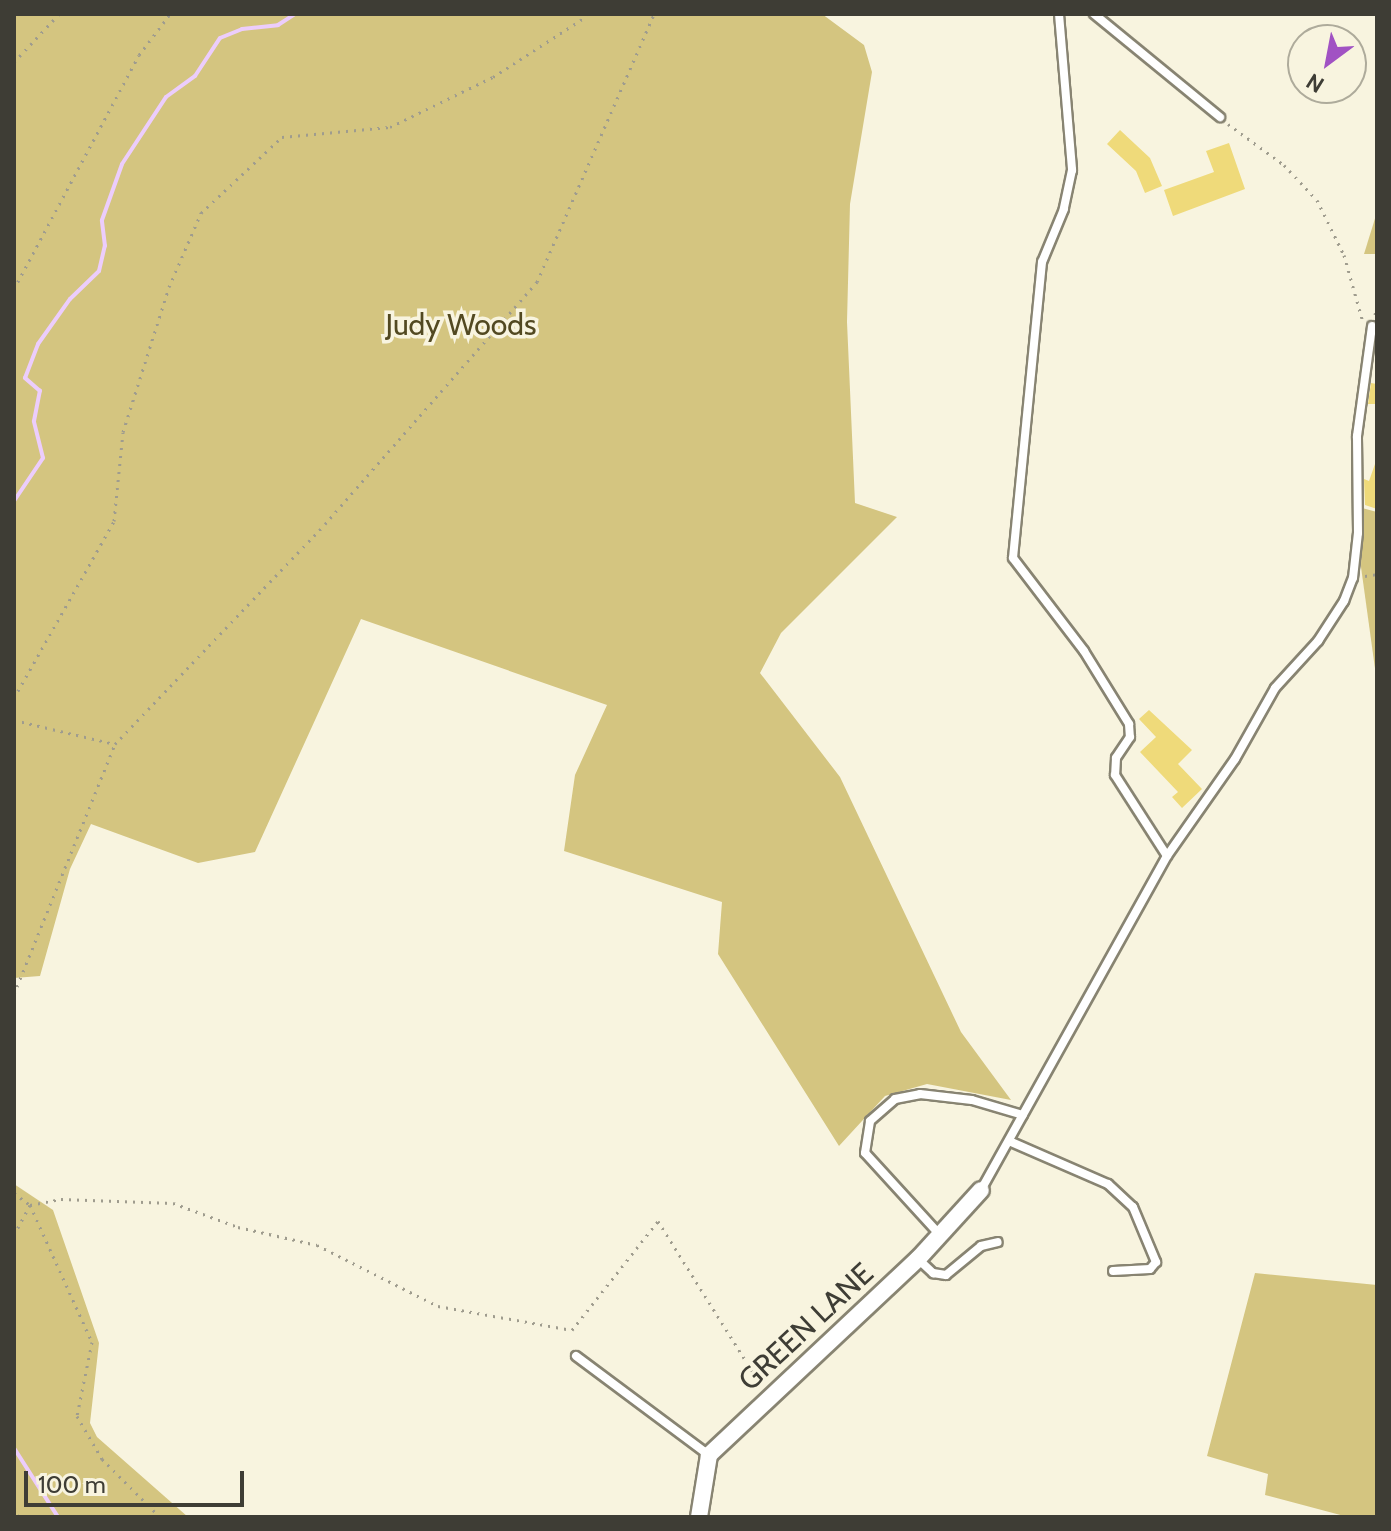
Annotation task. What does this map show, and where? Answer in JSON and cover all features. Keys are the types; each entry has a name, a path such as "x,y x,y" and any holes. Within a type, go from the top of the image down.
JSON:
{"street":[{"name":"GREEN LANE","path":"709,1455 918,1259 981,1190"},
{"path":"699,1517 709,1455"}],"lane":[{"path":"1059,14 1072,170 1064,209 1042,262 1013,558 1084,651 1129,724 1130,737 1116,758 1115,775 1167,856"},
{"path":"1094,14 1220,117"},
{"path":"981,1190 1167,856 1235,759 1275,688 1318,641 1353,578 1358,533 1357,436 1372,326"},
{"path":"940,1235 865,1153 870,1121 895,1099 920,1094 972,1100 1023,1115"},
{"path":"1009,1141 1108,1184 1133,1207 1156,1262 1150,1269 1113,1271"},
{"path":"918,1259 933,1273 946,1275 981,1246 998,1242"},
{"path":"576,1356 709,1455"}],"path":[{"path":"14,62 59,14"},
{"path":"14,289 139,55 170,14"},
{"path":"14,994 115,744 325,524 537,282 654,14"},
{"path":"14,698 114,521 123,432 169,287 201,213 282,137 390,127 493,77 587,16"},
{"path":"1220,117 1284,165 1317,200 1344,255 1368,349"},
{"path":"14,720 115,744"},
{"path":"14,1193 30,1205 92,1342 77,1416 102,1459 160,1517"},
{"path":"30,1205 94,1197 173,1203 238,1227 317,1245 438,1306 572,1330 658,1221 770,1400"},
{"path":"14,1235 30,1205"},
{"path":"14,1507 18,1517"}],"green space":[{"name":"Judy Woods","path":"14,14 822,14 864,45 872,72 850,204 847,322 855,503 897,517 781,633 760,673 840,777 961,1032 1011,1100 927,1084 885,1096 839,1146 718,954 722,902 564,851 575,775 607,705 361,619 255,852 198,863 91,824 70,869 40,976 14,978"},
{"path":"1377,212 1377,254 1364,254"},
{"path":"1362,508 1377,512 1377,683 1361,567"},
{"path":"14,1184 53,1210 99,1343 90,1423 97,1437 188,1517 14,1517"},
{"path":"1255,1273 1377,1285 1377,1517 1348,1517 1265,1495 1268,1474 1207,1456"}],"building":[{"path":"1120,130 1150,158 1162,186 1145,193 1136,171 1107,144"},
{"path":"1229,143 1245,189 1173,216 1164,190 1214,172 1206,151"},
{"path":"1371,383 1377,384 1377,404 1368,404"},
{"path":"1375,464 1377,509 1365,505 1364,479 1369,481"},
{"path":"1149,710 1192,750 1178,764 1202,789 1182,808 1172,797 1178,792 1140,752 1156,737 1139,719"}],"waterway":[{"path":"14,501 43,458 34,421 40,391 25,378 38,344 70,299 99,271 105,246 102,220 122,164 166,97 195,76 220,38 242,29 278,25 295,14"},
{"path":"14,537 14,549"},
{"path":"14,1448 58,1517"}]}
